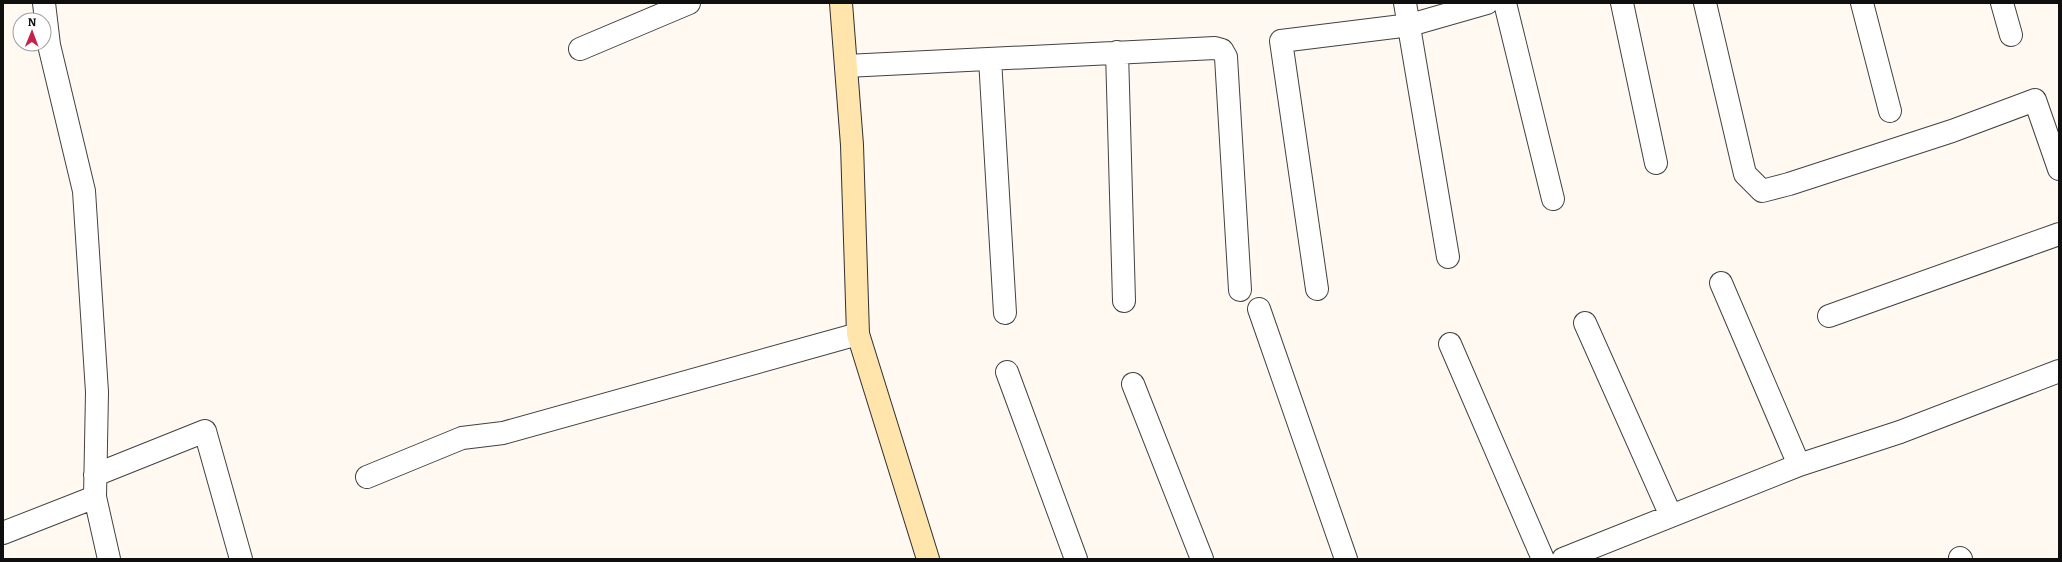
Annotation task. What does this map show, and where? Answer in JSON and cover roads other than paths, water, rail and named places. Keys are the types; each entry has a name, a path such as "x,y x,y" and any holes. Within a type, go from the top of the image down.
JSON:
{"street":[{"path":"44,3 49,45 84,191 97,392 95,497 109,559"},
{"path":"580,49 689,3"},
{"path":"841,3 852,145 858,334 928,559"},
{"path":"1405,3 1410,25 1448,257"},
{"path":"1317,289 1281,41 1410,25 1487,3"},
{"path":"1505,3 1553,200"},
{"path":"1622,3 1656,163"},
{"path":"1705,3 1745,174 1762,191 1803,180 1952,131 2035,100 2059,169"},
{"path":"1862,3 1890,111"},
{"path":"2002,3 2011,35"},
{"path":"846,66 1117,52 1215,48 1222,50 1226,57 1240,290"},
{"path":"1117,52 1124,301"},
{"path":"990,59 1005,313"},
{"path":"1829,316 2059,234"},
{"path":"1722,283 1799,465"},
{"path":"1259,309 1346,559"},
{"path":"1585,323 1671,516"},
{"path":"367,477 462,438 503,433 858,334"},
{"path":"1450,344 1543,559"},
{"path":"1563,559 1799,465 1900,432 2059,371"},
{"path":"1007,372 1076,559"},
{"path":"1133,384 1202,559"},
{"path":"95,476 205,431 241,559"},
{"path":"3,533 95,497"}]}
